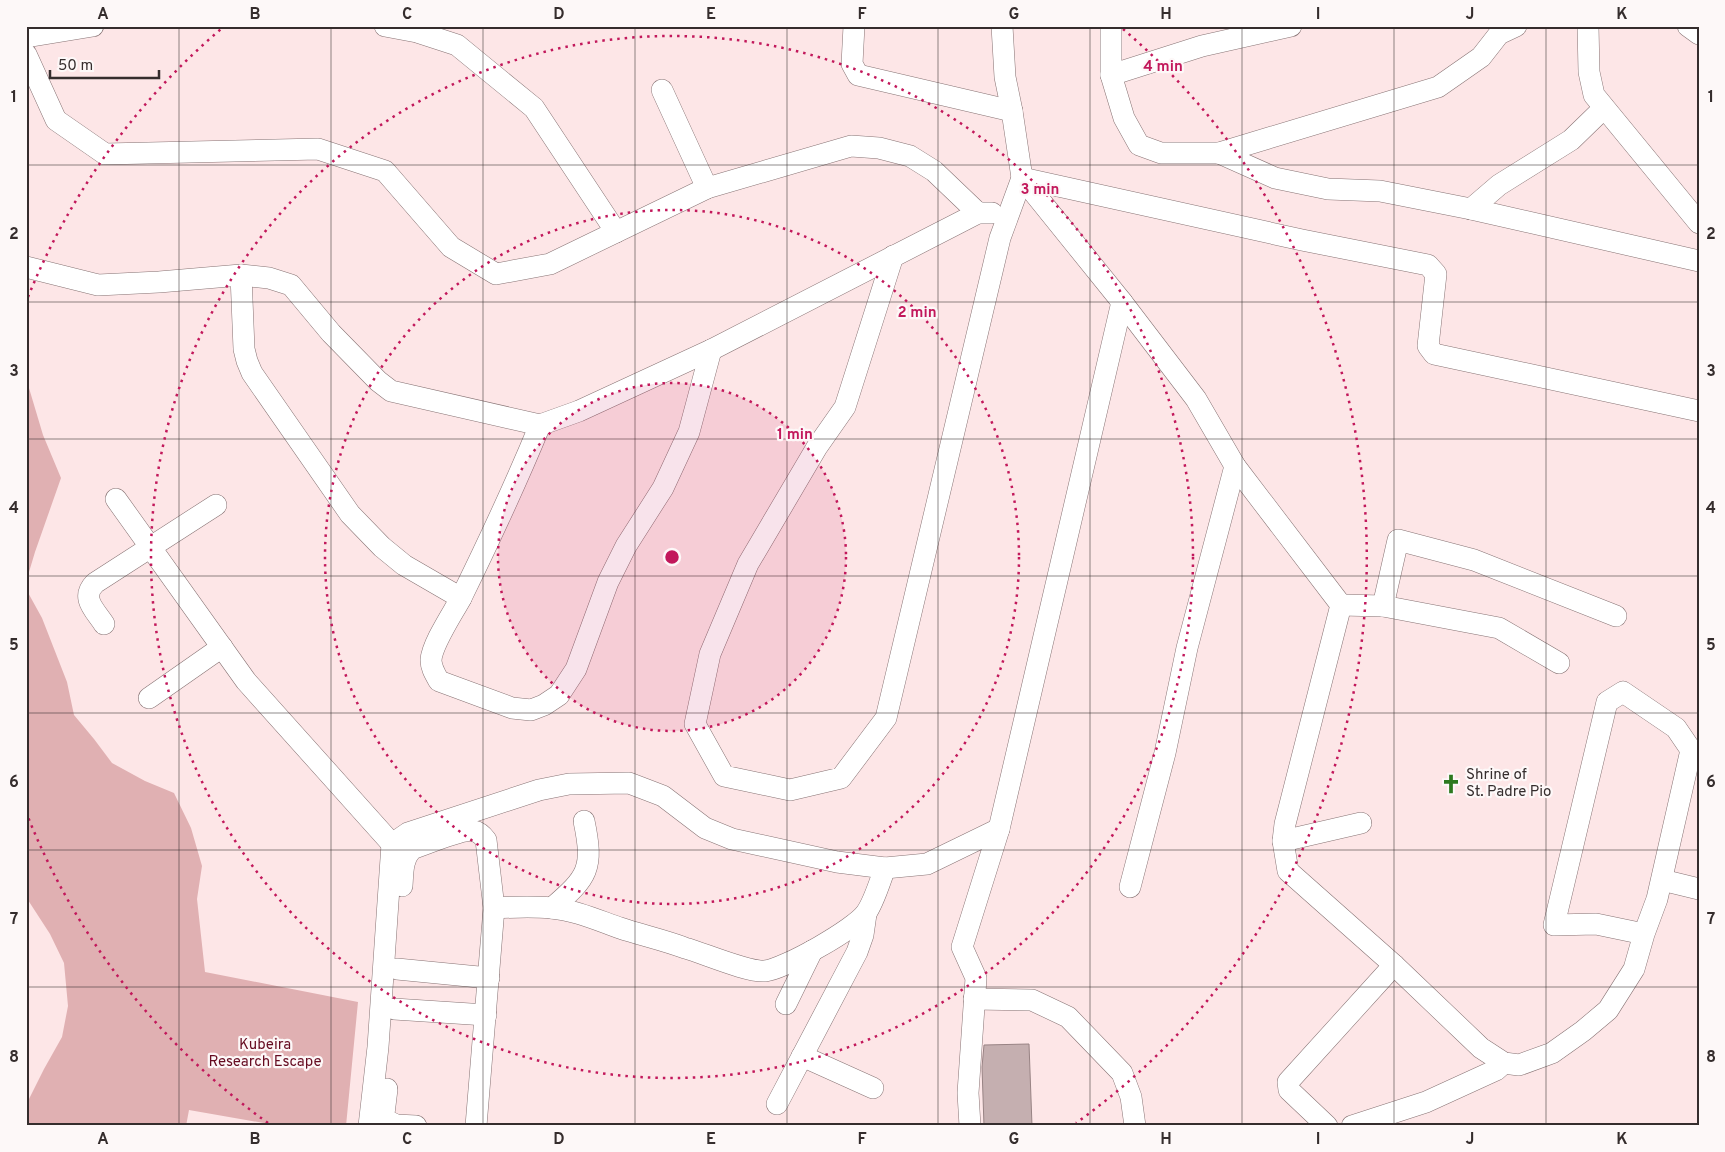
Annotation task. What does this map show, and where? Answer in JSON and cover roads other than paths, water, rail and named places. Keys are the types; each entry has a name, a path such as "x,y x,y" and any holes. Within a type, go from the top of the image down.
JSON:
{"street":[{"path":"26,37 93,26"},
{"path":"385,26 417,32 457,45 534,108 616,232"},
{"path":"854,26 852,64 858,75 1012,111"},
{"path":"894,256 845,407 817,447 748,564 710,654 695,724 724,776 790,790 841,778 886,718 1000,238 1022,178 1012,111 1004,77 1002,26"},
{"path":"1111,26 1111,75 1124,118 1139,145 1161,153 1219,153 1438,87 1481,57 1499,34 1516,26"},
{"path":"1111,75 1202,46 1291,26"},
{"path":"1588,26 1589,72 1594,95 1699,223"},
{"path":"1688,26 1699,34"},
{"path":"26,54 56,120 105,154 318,149 385,171 451,246 496,274 550,264 707,188 851,146 879,148 910,156 934,171 978,213"},
{"path":"662,90 707,188"},
{"path":"1471,209 1499,185 1571,140 1604,108"},
{"path":"1219,153 1275,178 1328,189 1380,190 1699,261"},
{"path":"1022,178 1122,302 1196,399 1235,466 1341,605"},
{"path":"1022,178 1302,240 1428,265 1436,274 1428,346 1434,354 1699,412"},
{"path":"26,266 98,284 159,282 241,275 269,278 291,285 331,333 378,381 391,391 540,425 579,411 711,350 978,213 1009,213"},
{"path":"241,275 244,349 252,373 350,514 364,530 404,565 461,598"},
{"path":"970,1126 968,1093 976,978 962,947 999,829 1122,302"},
{"path":"540,425 521,472 434,650 431,660 432,670 440,681 512,708 531,710 544,705 559,695 576,669 608,582 626,546 663,488 689,432 711,350"},
{"path":"1130,887 1165,753 1186,648 1235,466"},
{"path":"116,499 246,681 392,844 378,1047 369,1126"},
{"path":"104,624 88,599 89,589 95,583 216,505"},
{"path":"1384,606 1398,540 1474,560 1616,616"},
{"path":"1341,605 1384,606 1499,628 1558,664"},
{"path":"1341,605 1285,824 1283,842 1288,870 1394,965 1481,1048 1504,1063 1519,1065 1552,1053 1583,1032 1608,1010 1634,969 1662,880 1691,750 1676,728 1623,692 1607,702 1554,925 1596,924 1644,934"},
{"path":"149,698 222,647"},
{"path":"392,844 408,833 539,790 569,784 629,783 663,796 705,828 732,839 837,862 885,868 927,864 999,829"},
{"path":"552,908 577,886 584,874 588,862 589,844 584,821"},
{"path":"1283,842 1360,823"},
{"path":"416,1126 390,1124 384,1114 404,868 407,854 412,849 473,830 482,835 486,840 494,908 476,1126"},
{"path":"776,1104 857,952 863,935 866,914 885,868"},
{"path":"1662,880 1699,889"},
{"path":"494,908 527,906 576,912 621,929 672,943 748,969 764,971 777,968 812,951 854,925 866,914"},
{"path":"786,1004 812,951"},
{"path":"1327,1126 1289,1090 1288,1082 1394,965"},
{"path":"397,969 489,978"},
{"path":"974,999 1032,1000 1068,1017 1122,1073 1131,1097 1135,1126"},
{"path":"394,1009 486,1015"},
{"path":"802,1056 873,1088"},
{"path":"1352,1126 1426,1102 1496,1070 1504,1063"}],"place":[{"name":"Shrine of St. Padre Pio","path":"1451,784"}],"park label":[{"name":"Kubeira Research Escape","path":"265,1054"}]}
